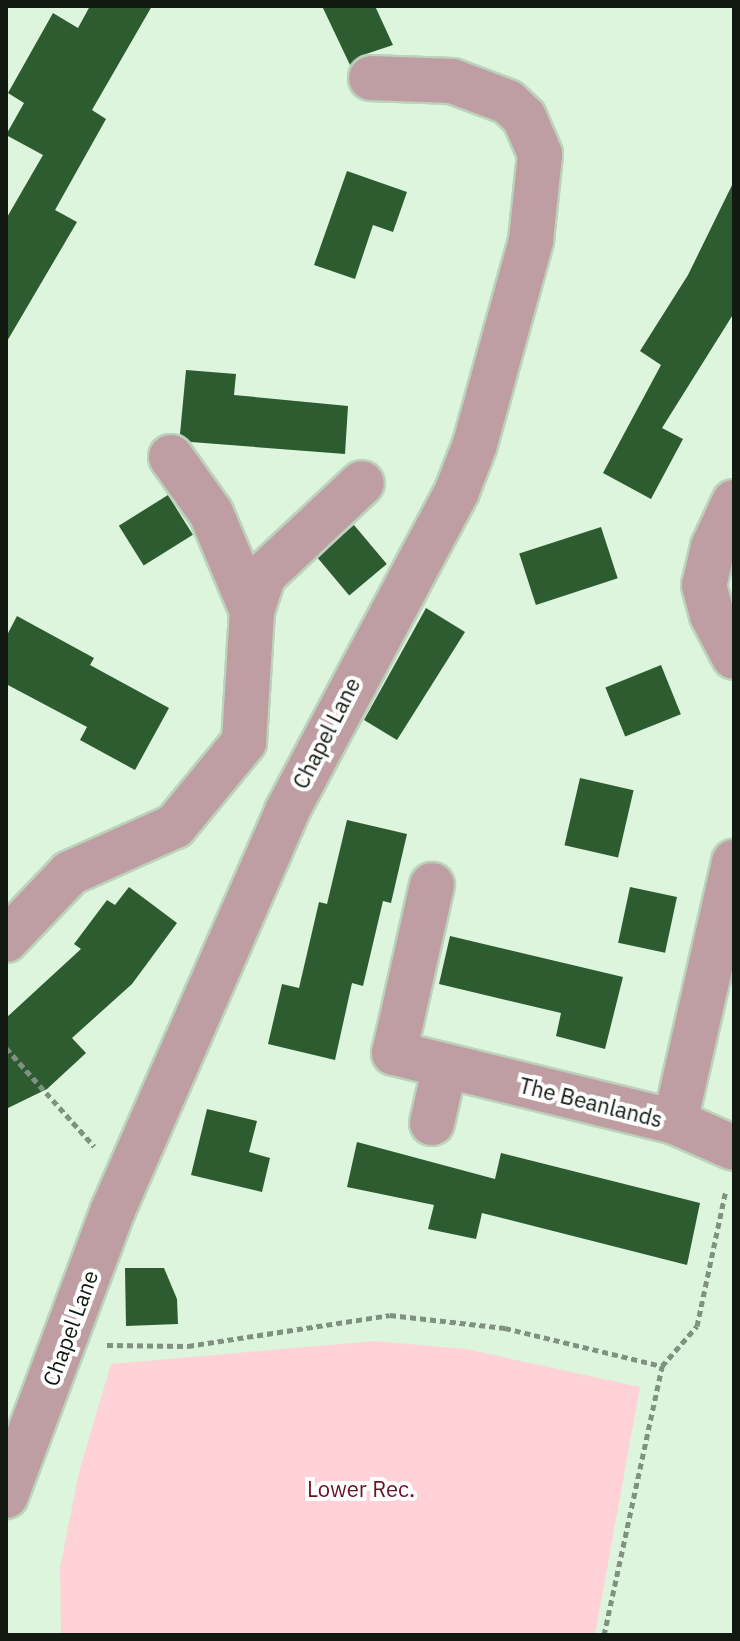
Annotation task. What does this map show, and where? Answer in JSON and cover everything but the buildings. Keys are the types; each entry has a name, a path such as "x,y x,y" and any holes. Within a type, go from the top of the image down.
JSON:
{"street":[{"name":"Chapel Lane","path":"6,1496 113,1210 287,811 457,491 475,444 531,240 540,154 524,117 508,102 452,81 371,78"},
{"path":"171,457 211,513 252,611"},
{"path":"6,940 70,873 175,826 244,742 252,611 264,575 362,483"},
{"path":"734,502 705,570 707,600 734,657"},
{"path":"675,1122 734,862"},
{"name":"The Beanlands","path":"432,885 394,1053 675,1122 731,1164"},
{"path":"432,1123 445,1066"}],"path":[{"path":"6,1048 52,1098"},
{"path":"604,1635 662,1366 697,1326 731,1164"},
{"path":"66,1341 168,1348 362,1316 416,1316 505,1328 662,1366"}],"green space":[{"name":"Lower Rec.","path":"374,1341 466,1349 640,1387 595,1635 61,1635 60,1568 79,1472 111,1364"}]}
